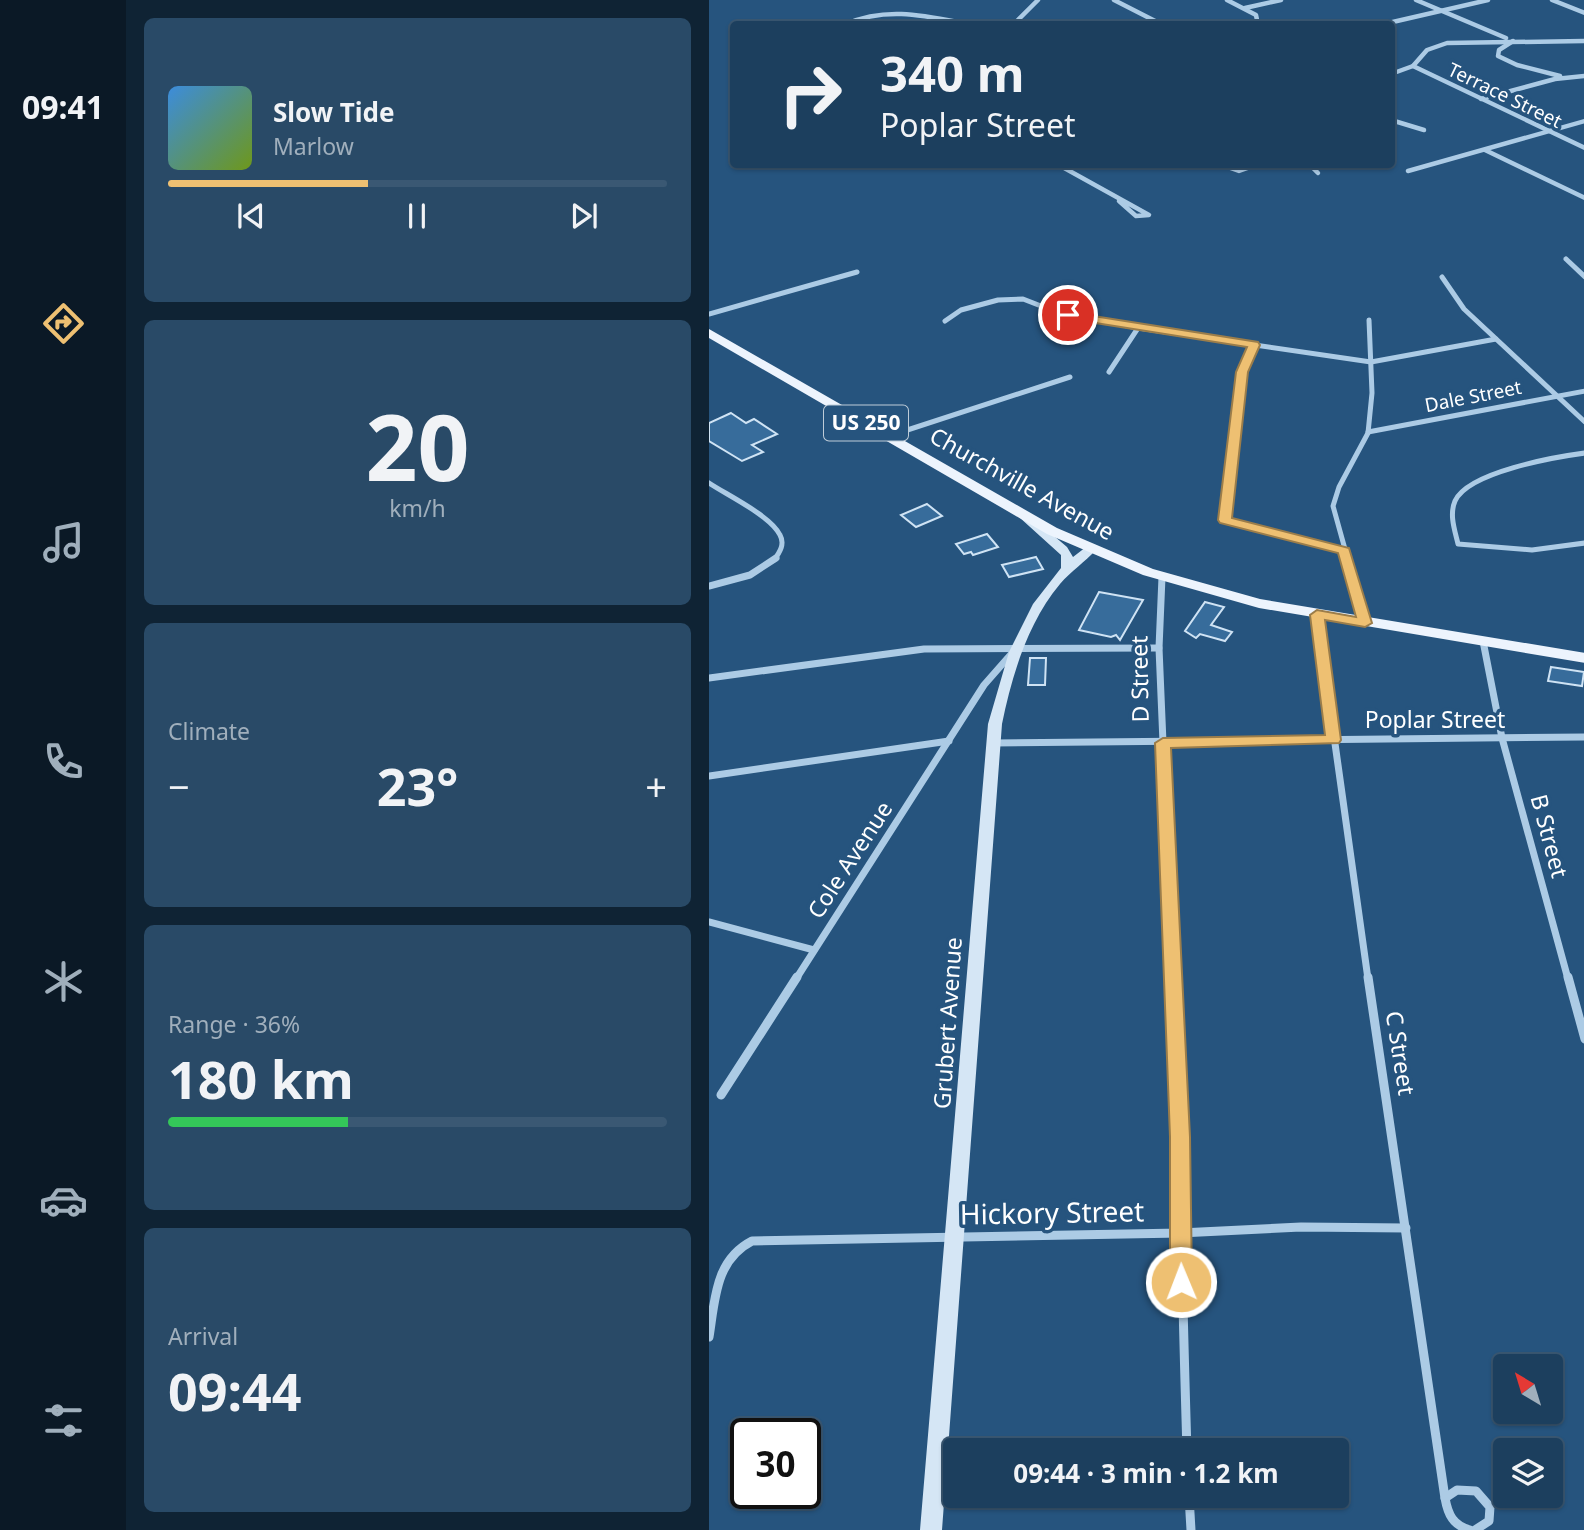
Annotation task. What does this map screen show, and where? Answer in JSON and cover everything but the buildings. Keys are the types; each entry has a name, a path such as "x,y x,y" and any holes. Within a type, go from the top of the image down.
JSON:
{"main road":[{"name":"Churchville Avenue","path":"709,333 1023,514 1091,550 1162,577 1230,597 1317,615 1584,658"}],"street":[{"path":"1020,21 1038,0"},
{"path":"1114,0 1155,21"},
{"path":"1227,0 1257,17 1253,21"},
{"path":"1244,9 1281,0"},
{"path":"1416,0 1513,41"},
{"path":"1395,21 1488,0"},
{"path":"1552,0 1584,13"},
{"path":"854,21 895,13 953,21"},
{"path":"1395,73 1413,66 1424,52 1444,43 1478,40 1584,41"},
{"path":"1513,41 1499,50 1498,55 1517,65 1564,77"},
{"name":"Terrace Street","path":"1413,66 1584,148"},
{"path":"1481,99 1564,77 1584,76"},
{"path":"1395,121 1424,130"},
{"path":"1408,172 1584,121"},
{"path":"1485,150 1584,198"},
{"path":"1064,168 1119,201 1137,206 1149,215 1136,215 1126,210 1119,201"},
{"path":"1224,168 1238,172 1254,168"},
{"path":"1313,168 1318,173"},
{"path":"1566,259 1584,277"},
{"path":"709,314 857,272"},
{"path":"1442,277 1464,309 1584,422"},
{"path":"945,321 961,310 998,300 1029,300 1059,313 1138,328 1371,362 1496,339"},
{"path":"1365,623 1334,512 1335,496 1368,432 1371,362 1369,320"},
{"path":"1109,372 1138,328"},
{"path":"1254,345 1242,372 1225,520 1345,551"},
{"path":"889,436 1070,377"},
{"name":"Dale Street","path":"1368,432 1584,391"},
{"path":"1584,453 1522,462 1464,490 1453,509 1458,544 1532,550 1584,543"},
{"path":"709,483 756,512 779,532 781,541 778,554 757,573 735,582 709,586"},
{"path":"1023,514 1063,550 1067,555 1066,567"},
{"name":"Grubert Avenue","path":"931,1530 993,743 1004,682 1016,649 1066,567 1091,550"},
{"name":"D Street","path":"1162,577 1159,648 1180,1137 1187,1438"},
{"name":"C Street","path":"1317,615 1445,1498"},
{"name":"B Street","path":"1483,641 1502,738 1584,1039"},
{"path":"709,678 924,649 1159,648"},
{"name":"Cole Avenue","path":"721,1095 991,675 1016,649"},
{"name":"Poplar Street","path":"993,743 1584,737"},
{"path":"709,776 949,741"},
{"path":"709,922 814,950"},
{"name":"Hickory Street","path":"709,1337 723,1268 729,1256 741,1245 752,1241 1180,1233 1301,1227 1406,1228"},
{"path":"1463,1488 1473,1490 1484,1496 1490,1507 1490,1518 1484,1527 1472,1530 1458,1526 1449,1517 1445,1498 1453,1491 1463,1488"},
{"path":"1190,1508 1191,1530"}],"route":[{"path":"1068,315 1254,345 1242,372 1225,520 1345,551 1365,623 1317,615 1333,740 1163,743 1180,1137 1181,1282"}]}
